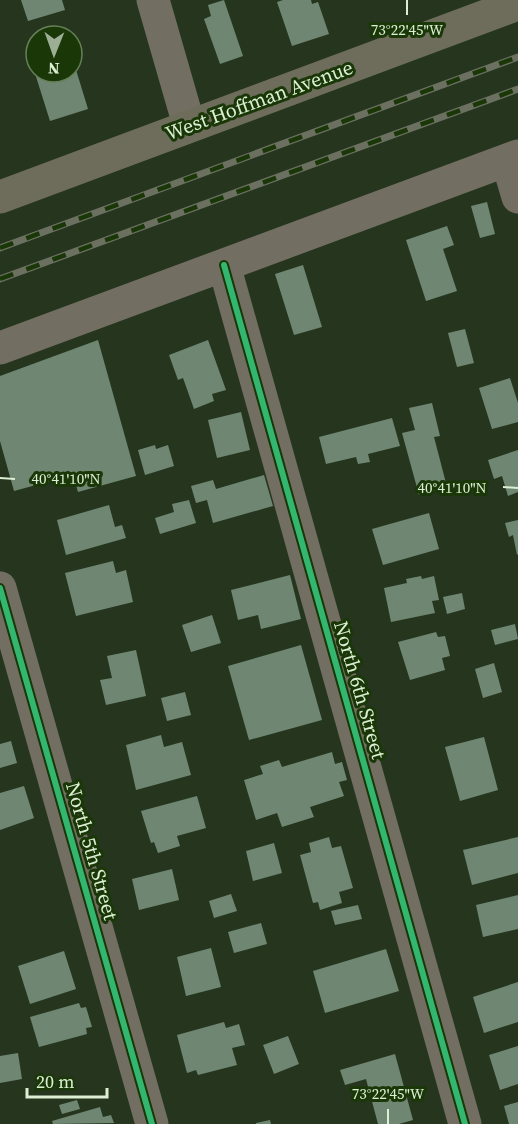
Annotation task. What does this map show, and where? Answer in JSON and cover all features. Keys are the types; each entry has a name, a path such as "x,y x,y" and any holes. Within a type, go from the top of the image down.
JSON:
{"main road":[{"name":"West Hoffman Avenue","path":"0,197 189,125 474,10 518,4"}],"street":[{"path":"153,0 189,125"},
{"path":"0,348 513,158 518,197"},
{"name":"North 6th Street","path":"224,265 465,1124"},
{"name":"North 5th Street","path":"0,588 152,1124"}],"building":[{"path":"21,0 62,0 65,10 28,21"},
{"path":"224,0 243,56 220,64 204,19 211,16 208,5"},
{"path":"311,0 312,4 318,2 329,34 292,46 277,2"},
{"path":"38,84 80,84 88,109 50,121"},
{"path":"487,202 495,234 480,238 471,206"},
{"path":"447,226 454,245 443,249 457,291 426,301 406,240"},
{"path":"303,265 322,327 294,335 275,274"},
{"path":"465,329 474,363 457,367 448,333"},
{"path":"98,340 136,476 78,492 73,475 14,491 0,441 0,376"},
{"path":"208,340 226,390 212,394 214,401 194,409 183,378 178,380 169,355"},
{"path":"510,378 518,403 518,422 492,429 479,388"},
{"path":"432,403 440,436 434,437 447,487 419,495 402,433 415,430 409,408"},
{"path":"241,412 250,450 217,458 208,420"},
{"path":"392,418 400,446 368,454 370,462 358,464 356,457 326,464 319,437"},
{"path":"155,445 156,449 168,445 174,466 145,475 138,450"},
{"path":"518,450 518,492 508,496 502,476 494,479 488,460"},
{"path":"264,475 273,506 213,523 207,500 196,503 191,486 213,480 216,489"},
{"path":"189,500 196,523 160,534 155,518 174,512 172,504"},
{"path":"109,505 115,527 122,525 126,538 66,555 57,520"},
{"path":"429,513 439,549 383,565 372,529"},
{"path":"518,520 517,555 513,535 509,537 505,523"},
{"path":"113,561 116,573 126,570 133,602 76,616 65,573"},
{"path":"290,575 301,619 261,629 258,615 238,620 231,590"},
{"path":"421,576 422,579 434,576 439,600 432,601 435,613 391,622 384,588 407,583 406,579"},
{"path":"462,593 465,609 447,614 443,597"},
{"path":"212,615 221,643 191,652 182,625"},
{"path":"515,624 518,639 495,645 491,630"},
{"path":"436,632 438,637 445,636 450,656 442,658 445,670 410,680 398,642"},
{"path":"301,645 322,720 249,740 228,666"},
{"path":"136,650 146,696 106,705 100,680 112,678 107,656"},
{"path":"494,663 502,692 483,698 475,669"},
{"path":"185,692 191,715 167,721 161,698"},
{"path":"161,735 164,747 182,742 191,775 136,790 126,745"},
{"path":"484,737 498,790 460,801 445,747"},
{"path":"11,741 17,763 0,768 0,744"},
{"path":"332,752 335,764 342,762 347,780 339,782 344,796 310,807 314,817 282,827 277,813 256,820 244,780 263,774 260,766 279,760 282,767"},
{"path":"24,786 34,818 0,830 0,793"},
{"path":"197,796 206,828 177,836 180,846 158,853 154,842 151,843 141,811"},
{"path":"329,837 332,848 341,846 353,888 339,892 342,903 320,910 318,902 313,903 300,855 311,852 309,843"},
{"path":"518,837 518,873 472,885 463,850"},
{"path":"274,843 282,873 253,881 246,851"},
{"path":"172,869 179,900 139,910 132,879"},
{"path":"231,894 237,911 214,918 209,901"},
{"path":"518,895 518,929 483,937 476,905"},
{"path":"358,905 362,919 335,925 331,911"},
{"path":"261,923 267,944 234,953 228,932"},
{"path":"211,948 221,987 186,996 177,957"},
{"path":"386,949 399,991 325,1013 313,971"},
{"path":"64,951 76,989 30,1004 18,966"},
{"path":"518,982 518,1022 484,1033 473,997"},
{"path":"79,1003 81,1008 86,1007 92,1027 86,1028 87,1034 39,1047 30,1017"},
{"path":"224,1022 226,1028 239,1024 245,1045 232,1048 237,1065 198,1075 196,1070 187,1073 177,1035"},
{"path":"288,1036 299,1064 274,1074 263,1045"},
{"path":"518,1046 518,1084 500,1090 489,1055"},
{"path":"18,1053 22,1079 0,1083 0,1056"},
{"path":"395,1054 413,1120 399,1124 378,1124 366,1079 345,1085 340,1070"},
{"path":"77,1100 80,1109 62,1114 59,1105"},
{"path":"518,1102 518,1124 509,1124 504,1106"},
{"path":"100,1107 103,1117 111,1115 114,1123 53,1124 52,1121"},
{"path":"270,1120 271,1124 256,1124 256,1123"}],"railway":[{"path":"0,248 518,57"},
{"path":"0,279 518,89"}],"cycle path":[{"path":"224,265 465,1124"},
{"path":"0,588 152,1124"}]}
